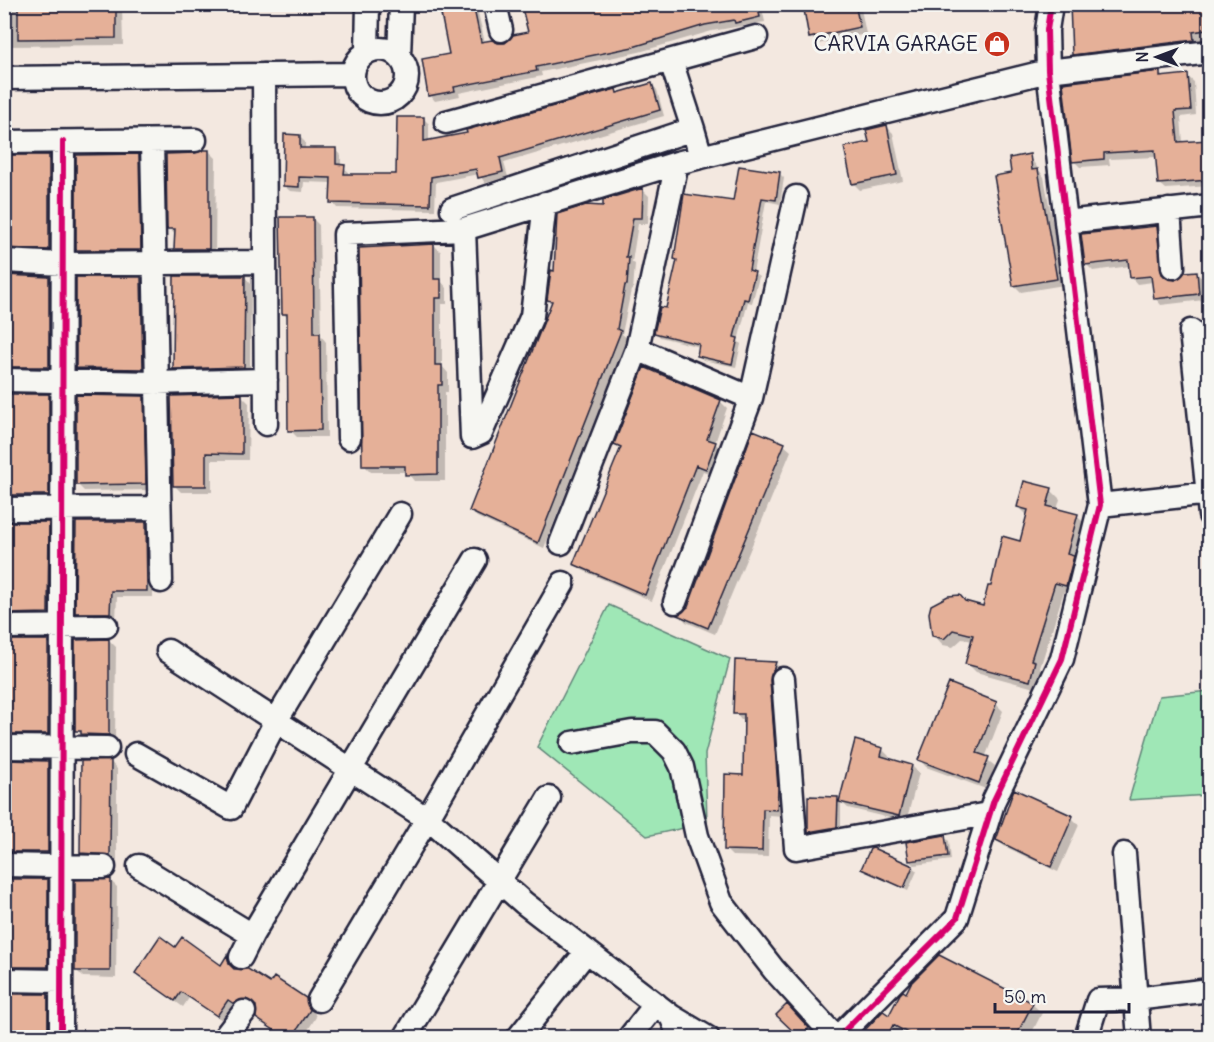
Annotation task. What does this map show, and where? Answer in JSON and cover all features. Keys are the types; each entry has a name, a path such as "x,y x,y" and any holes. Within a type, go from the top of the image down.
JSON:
{"street":[{"path":"367,51 368,4"},
{"path":"399,56 401,4"},
{"path":"495,4 501,30"},
{"path":"572,743 632,732 655,732 674,751 682,766 697,836 721,902 774,970 842,1036 957,918 988,814 1062,658 1100,505 1048,71 1047,30 1051,4"},
{"path":"446,122 756,37"},
{"path":"384,48 399,56 405,63 408,80 405,88 393,100 385,103 368,101 356,89 353,74 355,64 367,51 384,48"},
{"path":"350,438 345,234 464,229 677,163 1048,71 1209,52"},
{"path":"671,61 700,157"},
{"path":"4,78 353,74"},
{"path":"264,75 266,424"},
{"path":"452,209 693,129"},
{"path":"4,142 195,140"},
{"path":"152,141 161,581"},
{"path":"61,1038 63,142"},
{"path":"561,543 637,349 677,163"},
{"path":"675,602 751,398 796,197"},
{"path":"464,229 472,436 482,433 532,316 545,203"},
{"path":"1066,222 1209,206"},
{"path":"1169,210 1173,267"},
{"path":"4,261 63,264 265,262"},
{"path":"1100,505 1209,501 1191,331"},
{"path":"637,349 751,398"},
{"path":"4,380 156,383 266,380"},
{"path":"4,509 159,508"},
{"path":"136,754 231,808 276,721 400,514"},
{"path":"241,957 349,768 475,560"},
{"path":"319,1000 427,819 563,583"},
{"path":"4,627 106,626"},
{"path":"168,651 427,819 499,881 587,951 664,1010 708,1038"},
{"path":"783,680 796,848 988,814"},
{"path":"4,747 107,748"},
{"path":"405,1038 549,798"},
{"path":"1124,855 1139,1038"},
{"path":"4,865 104,867"},
{"path":"139,866 252,935"},
{"path":"518,1038 587,951"},
{"path":"4,980 61,981"},
{"path":"1086,1038 1098,1000 1135,999 1209,990"},
{"path":"629,1038 664,1010"},
{"path":"664,1010 680,1038"},
{"path":"224,1038 244,1012"}],"green space":[{"path":"609,605 730,659 705,754 707,823 647,836 537,747"},
{"path":"1209,691 1209,795 1129,800 1159,696"}],"building":[{"path":"18,4 116,4 116,38 18,39"},
{"path":"439,4 473,4 481,42 492,40 498,43 505,43 513,35 528,32 521,4 634,4 634,8 658,4 659,9 676,4 757,4 760,17 735,23 734,20 705,25 633,47 536,67 537,71 454,87 455,91 428,96 422,59 449,54"},
{"path":"803,4 855,4 860,27 809,38"},
{"path":"1070,4 1204,4 1206,30 1193,32 1194,40 1072,55"},
{"path":"1160,71 1160,77 1188,74 1191,110 1175,111 1178,142 1209,140 1209,180 1158,184 1155,150 1104,153 1104,159 1072,162 1063,83"},
{"path":"652,83 660,110 500,158 503,172 478,178 476,169 431,177 430,205 330,203 331,178 299,177 299,187 283,186 284,134 300,135 300,148 336,148 336,164 345,165 344,174 396,174 397,117 424,117 424,141 467,133 466,130 616,89 617,93"},
{"path":"887,125 897,175 852,184 844,147 869,142 866,130"},
{"path":"209,150 209,249 174,249 175,229 167,229 166,154 195,153"},
{"path":"139,154 141,250 76,250 76,155"},
{"path":"1030,154 1032,170 1038,169 1057,279 1013,286 994,176 1011,173 1009,158"},
{"path":"4,155 49,155 49,250 4,248"},
{"path":"739,166 780,172 776,200 762,198 749,270 755,272 748,300 744,299 734,337 738,338 732,364 697,356 699,344 654,333 660,307 666,308 677,260 674,259 684,194 733,201"},
{"path":"643,188 642,218 633,218 626,257 629,257 627,285 625,285 617,329 621,331 538,543 469,511 552,301 547,300 551,270 554,271 557,214 586,205 603,206 603,200"},
{"path":"280,217 313,217 314,333 320,333 321,430 288,431 287,314 282,314"},
{"path":"1157,226 1162,274 1175,280 1185,272 1197,271 1199,294 1154,299 1151,276 1130,278 1128,260 1085,265 1081,234"},
{"path":"434,244 434,279 441,279 441,298 435,298 435,365 442,365 442,385 438,385 438,474 405,475 405,466 362,466 359,248"},
{"path":"4,275 49,277 49,367 4,367"},
{"path":"174,276 245,276 244,367 173,369"},
{"path":"76,277 141,277 143,369 76,368"},
{"path":"644,367 721,400 707,439 716,442 706,469 696,465 645,595 573,564 621,447 614,444"},
{"path":"4,394 49,394 49,495 4,495"},
{"path":"242,394 242,454 206,453 206,486 173,486 171,396"},
{"path":"76,395 144,396 146,484 76,485"},
{"path":"753,430 785,443 708,628 677,615 688,607"},
{"path":"1024,481 1052,488 1047,506 1078,514 1067,554 1074,556 1066,586 1055,583 1031,660 1035,661 1030,681 965,664 973,635 953,630 944,639 932,636 929,613 931,605 948,596 960,595 965,601 983,606 988,586 991,586 1002,536 1020,541 1028,510 1017,507"},
{"path":"4,522 49,522 48,613 4,614"},
{"path":"76,522 146,522 147,591 111,591 110,613 75,613"},
{"path":"109,639 109,735 81,734 81,731 75,731 75,640"},
{"path":"4,640 48,640 48,734 4,734"},
{"path":"735,660 776,662 770,680 778,788 777,810 763,809 762,851 724,850 725,774 743,775 744,714 733,714"},
{"path":"949,683 997,702 977,753 989,757 979,783 918,760"},
{"path":"855,740 883,748 881,756 912,765 899,816 839,802"},
{"path":"4,760 48,761 48,852 4,852"},
{"path":"111,760 110,855 80,853 81,761"},
{"path":"1014,789 1073,816 1051,867 996,840"},
{"path":"808,796 838,797 837,827 808,832"},
{"path":"945,835 948,856 909,861 906,842"},
{"path":"873,848 913,866 904,888 861,869 870,849"},
{"path":"4,879 48,879 48,967 4,967"},
{"path":"111,879 110,971 75,971 75,880"},
{"path":"160,936 175,947 182,937 221,965 227,955 229,964 234,969 248,969 270,983 274,977 306,998 310,1010 292,1038 286,1038 256,1018 256,1006 246,999 234,1004 228,1000 217,1016 181,992 175,1001 135,973"},
{"path":"939,955 1033,1003 1015,1038 917,1038 893,1025 886,1038 880,1038 865,1030 883,1011 889,1015 900,994 903,991 906,993 911,983"},
{"path":"4,994 48,994 48,1038 4,1038"},
{"path":"787,1004 809,1028 800,1038 776,1015"}],"cycle path":[{"path":"837,1038 957,918 994,800 1062,659 1100,505 1048,71 1047,30 1051,4"},
{"path":"61,1038 63,142"}],"place":[{"name":"CARVIA GARAGE","path":"997,44"}]}
